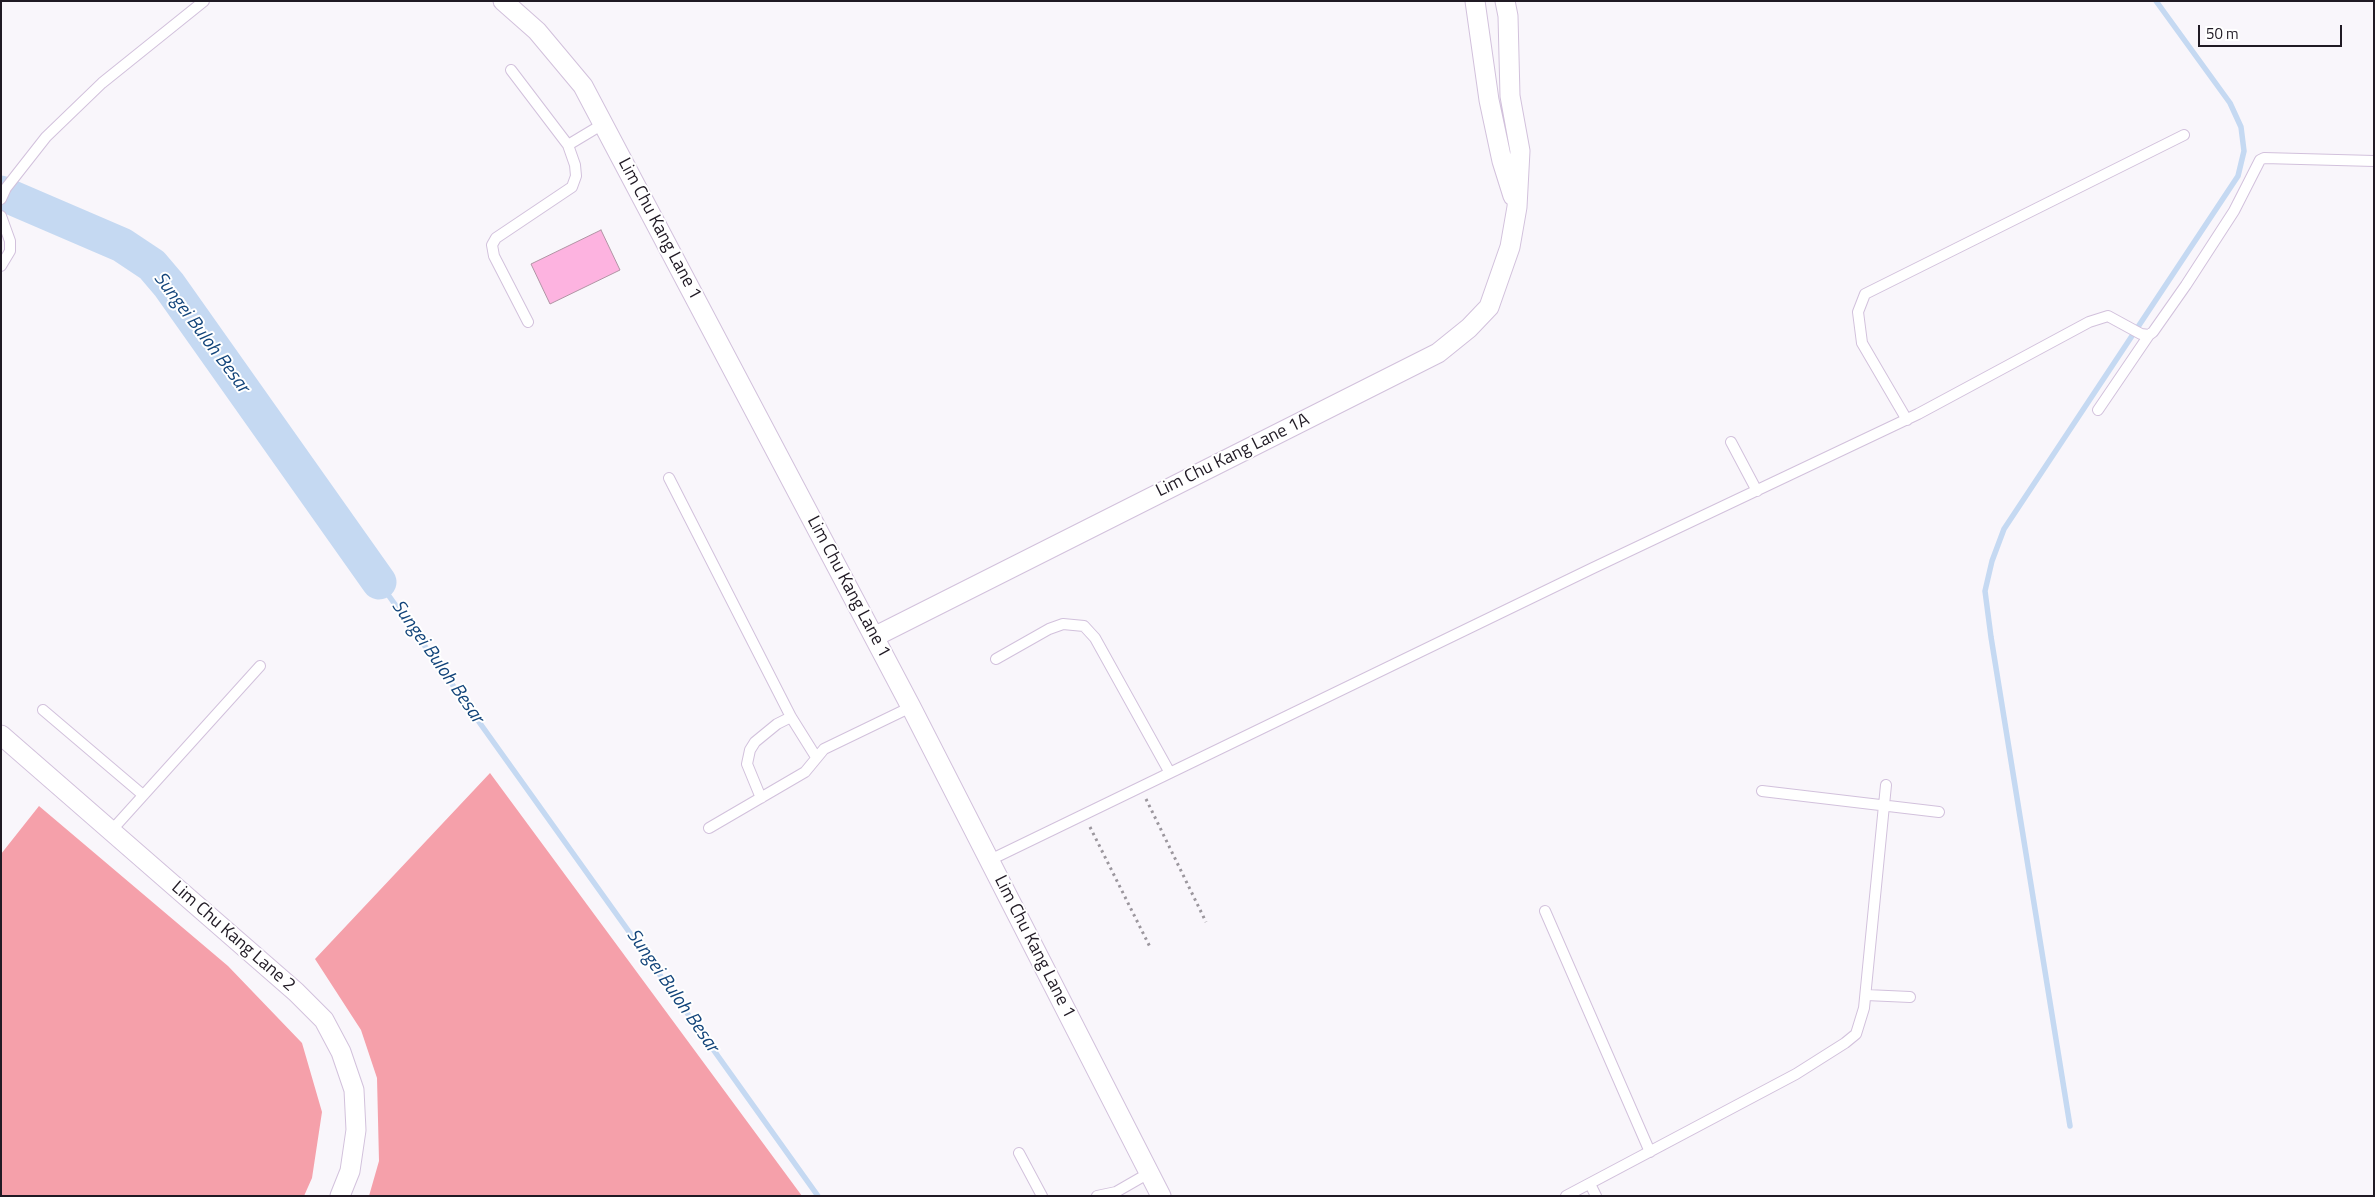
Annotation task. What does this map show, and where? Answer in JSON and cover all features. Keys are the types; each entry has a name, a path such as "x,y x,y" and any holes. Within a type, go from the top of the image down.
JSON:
{"street":[{"name":"Lim Chu Kang Lane 1","path":"504,1 537,32 583,86 604,124 910,706 1161,1196"},
{"name":"Lim Chu Kang Lane 1A","path":"1475,1 1489,100 1502,161 1517,207"},
{"name":"Lim Chu Kang Lane 1A","path":"874,637 1438,354 1469,328 1489,307 1510,247 1517,207 1520,151 1510,96 1508,16 1505,1"},
{"name":"Lim Chu Kang Lane 2","path":"1,735 296,992 324,1020 341,1052 354,1090 356,1130 350,1171 340,1196"}],"lane":[{"path":"1,199 6,188 46,137 102,83 204,1"},
{"path":"511,70 568,145 575,165 575,183 572,187 496,238 492,245 494,256 528,322"},
{"path":"568,145 604,124"},
{"path":"1907,420 1862,343 1858,312 1866,294 2184,135"},
{"path":"990,860 1756,490 1907,420 2090,322 2108,316 2145,334 2154,332 2234,211 2260,160 2264,158 2374,161"},
{"path":"1,216 10,241 10,251 1,266"},
{"path":"2098,410 2145,334"},
{"path":"1731,442 1756,490"},
{"path":"669,478 791,716 816,757"},
{"path":"996,659 1049,629 1064,624 1084,626 1095,638 1170,773"},
{"path":"111,831 260,666"},
{"path":"709,828 805,772 824,750 910,706"},
{"path":"43,710 143,796"},
{"path":"760,798 747,764 750,750 755,742 777,724 791,716"},
{"path":"1566,1196 1796,1074 1856,1034 1861,1021 1866,995 1886,785"},
{"path":"1762,791 1939,812"},
{"path":"1545,911 1650,1152"},
{"path":"1866,995 1910,998"},
{"path":"1019,1153 1042,1196"},
{"path":"1097,1196 1116,1192 1149,1172"},
{"path":"1590,1184 1596,1196"}],"path":[{"path":"1140,787 1206,922"},
{"path":"1084,815 1151,949"}],"shaded area":[{"path":"490,773 802,1196 369,1196 379,1161 377,1078 361,1030 315,959"},
{"path":"39,806 228,966 302,1043 322,1112 312,1178 304,1196 1,1196 1,854"}],"building":[{"path":"601,230 620,270 550,304 531,264"}],"waterway":[{"path":"2070,1126 1985,591 1992,561 2004,529 2238,176 2244,151 2241,127 2230,103 2156,1"},
{"name":"Sungei Buloh Besar","path":"1,193 122,245 152,265 169,285 379,582"},
{"name":"Sungei Buloh Besar","path":"379,582 818,1196"}]}
